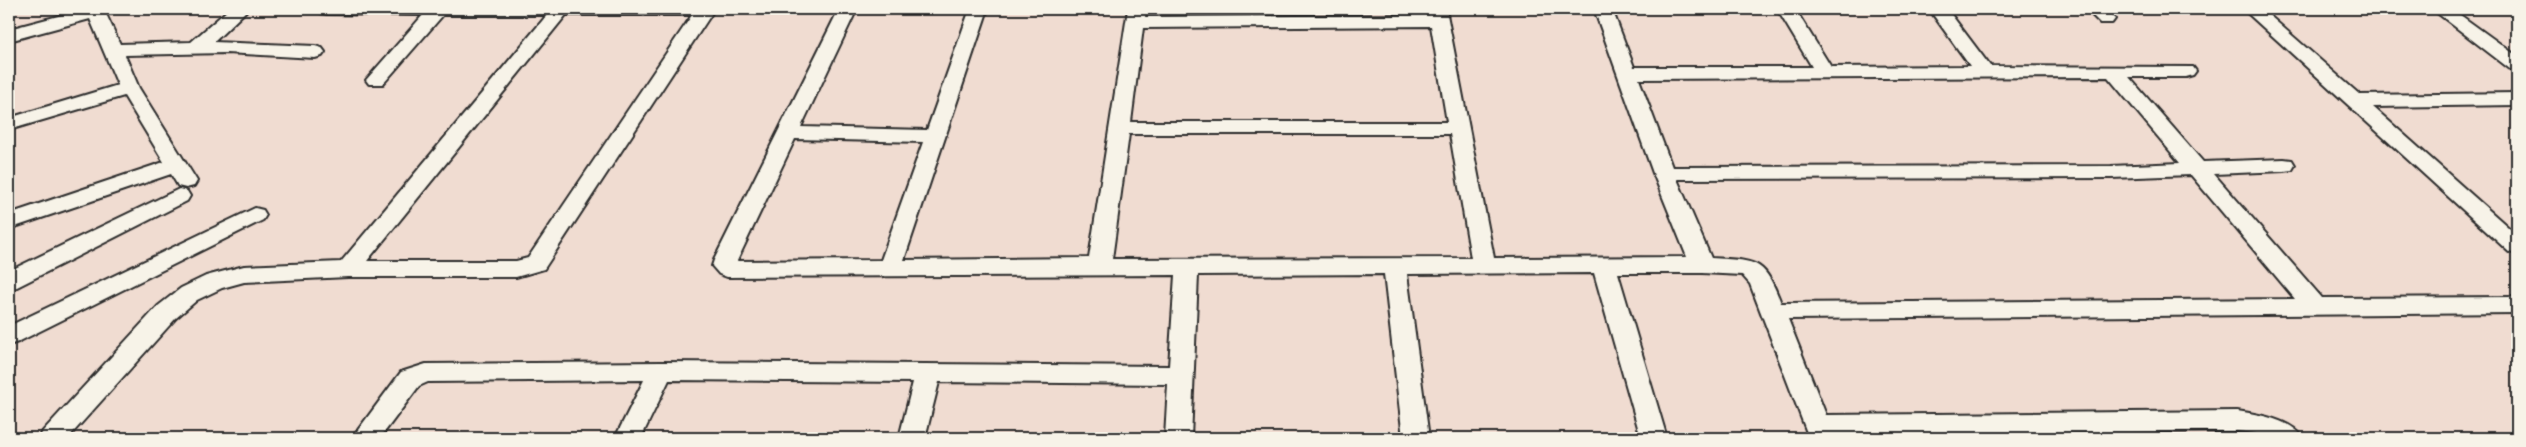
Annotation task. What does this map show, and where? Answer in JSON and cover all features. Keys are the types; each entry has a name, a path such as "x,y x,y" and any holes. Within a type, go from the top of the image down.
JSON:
{"street":[{"path":"196,48 239,9"},
{"path":"327,9 705,9"},
{"path":"376,80 438,9"},
{"path":"52,438 167,312 189,294 214,282 244,274 348,269 516,269 536,264 542,258 705,9"},
{"path":"848,9 724,266 727,269 735,271 1099,266 1395,268 1484,265 1702,265 1748,268 1761,280 1819,432 2237,421 2260,424 2290,438"},
{"path":"890,268 979,9"},
{"path":"1603,9 1664,173 1702,265"},
{"path":"1786,9 1826,74"},
{"path":"1938,9 1984,72"},
{"path":"2252,9 2517,247"},
{"path":"2441,9 2517,65"},
{"path":"9,35 100,10 113,50 129,88 180,180"},
{"path":"348,269 561,10"},
{"path":"1099,266 1121,128 1136,16 1438,14 1484,265"},
{"path":"113,50 196,48 315,52"},
{"path":"1628,74 2186,71"},
{"path":"2114,72 2199,168 2316,307"},
{"path":"9,124 129,88"},
{"path":"2354,101 2517,99"},
{"path":"1121,128 1460,128"},
{"path":"788,132 936,136"},
{"path":"1664,173 2112,172 2284,165"},
{"path":"9,222 180,180"},
{"path":"9,281 180,180"},
{"path":"9,336 255,215"},
{"path":"1604,265 1654,438"},
{"path":"1178,438 1179,375 1187,268"},
{"path":"1395,268 1416,438"},
{"path":"1773,311 2517,306"},
{"path":"365,438 410,379 426,373 661,371 1179,375"},
{"path":"628,438 661,371"},
{"path":"912,438 928,373"}]}
